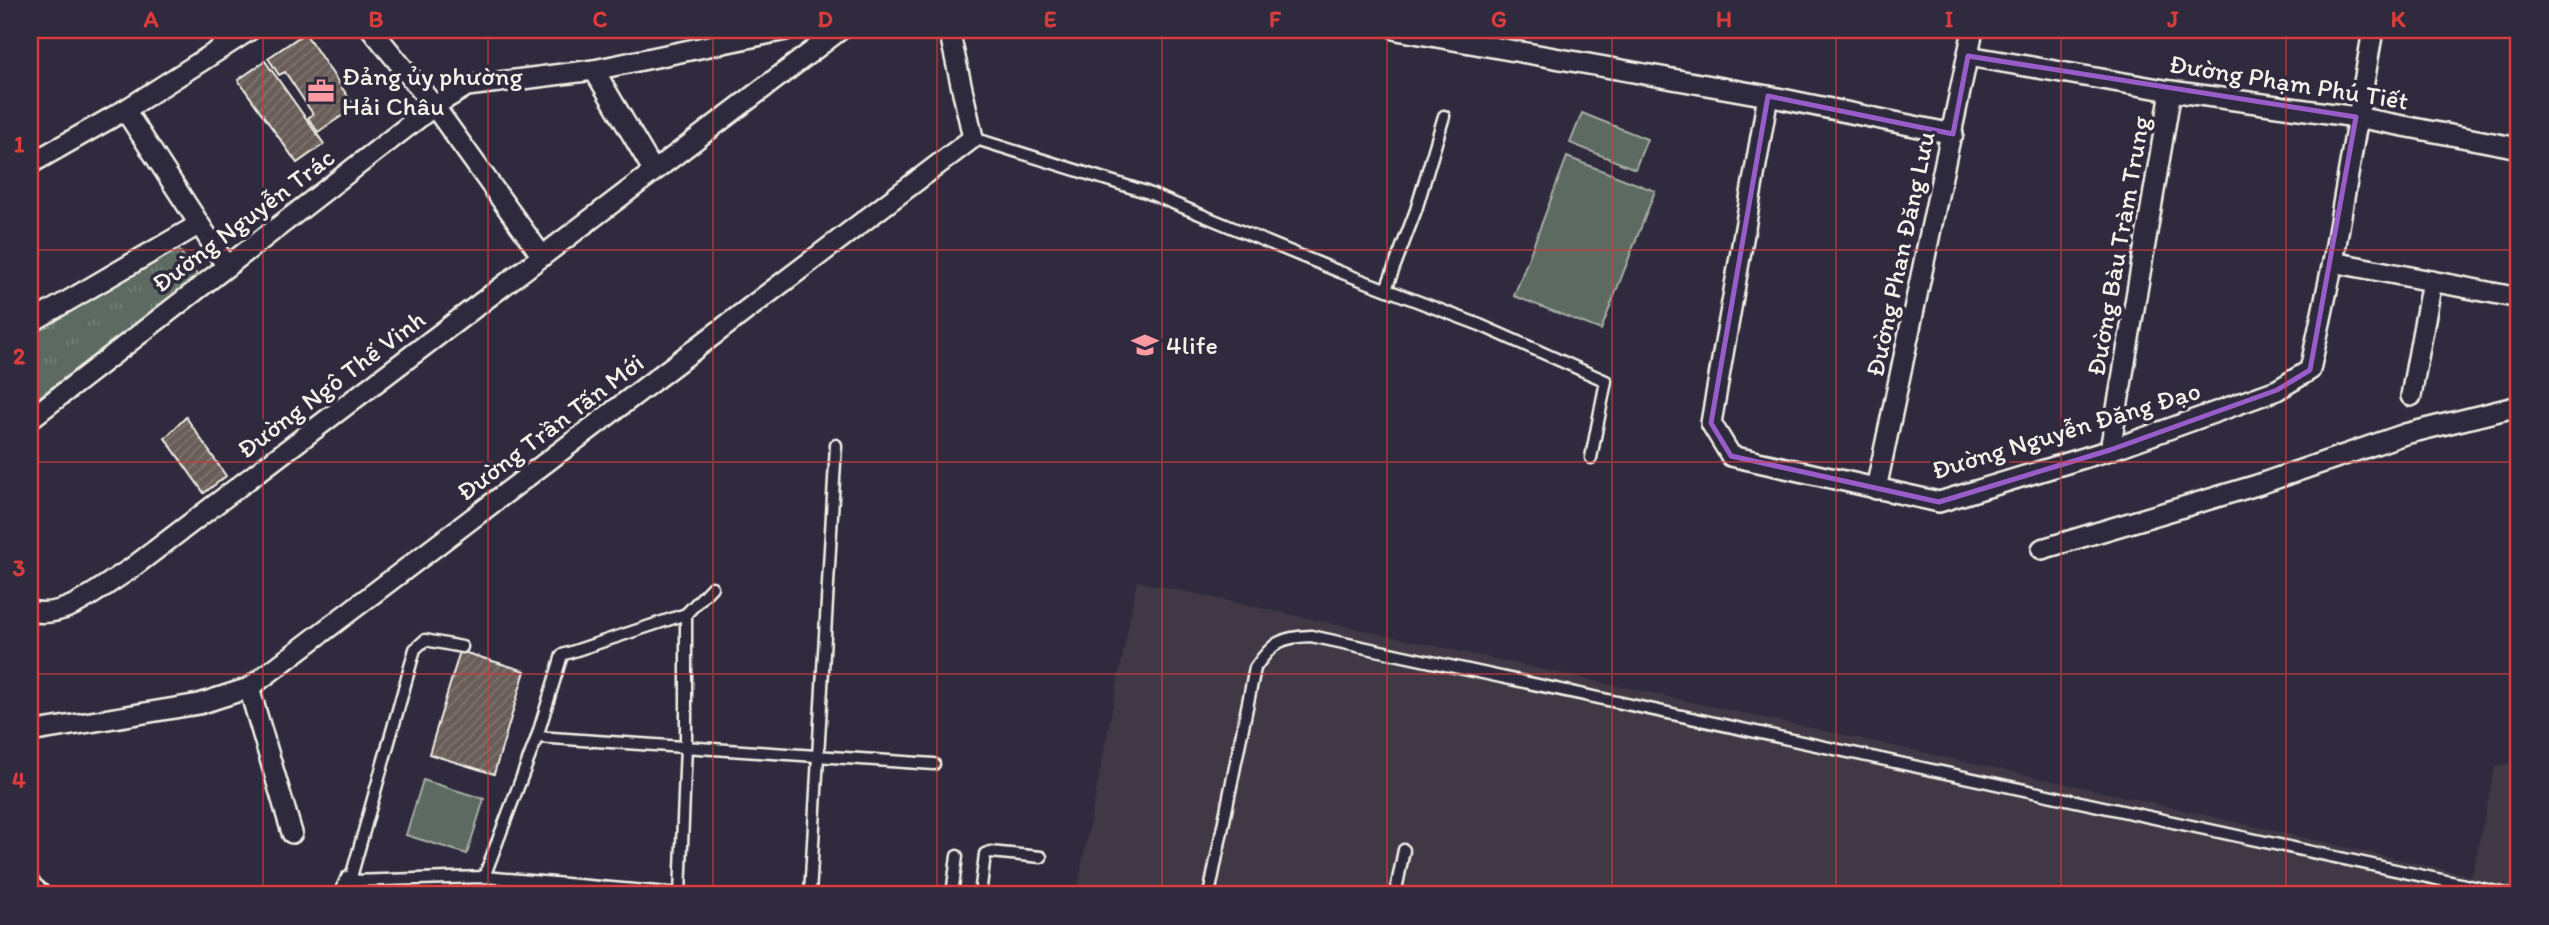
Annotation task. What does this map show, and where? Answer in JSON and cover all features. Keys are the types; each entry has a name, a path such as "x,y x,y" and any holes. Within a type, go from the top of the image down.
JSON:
{"street":[{"path":"30,164 125,110 250,30"},
{"path":"372,30 434,106 542,256"},
{"name":"Đường Nguyễn Trác","path":"30,419 434,106 467,86 594,70 786,30"},
{"name":"Đường Ngô Thế Vinh","path":"30,611 45,614 63,611 129,570 840,30"},
{"path":"949,30 973,138"},
{"path":"1397,30 1445,34 1952,134"},
{"name":"Đường Phan Đăng Lưu","path":"1877,489 1973,30"},
{"name":"Đường Nguyễn Đăng Đạo","path":"1768,96 1711,423 1731,456 1939,502 2110,450 2277,390 2309,370 2333,262 2373,30"},
{"name":"Đường Phạm Phú Tiết","path":"1968,56 2171,91 2356,117 2519,148"},
{"path":"594,70 653,170"},
{"name":"Đường Bàu Tràm Trung","path":"2110,450 2171,91"},
{"path":"125,110 226,265"},
{"name":"Đường Trần Tấn Mới","path":"30,732 199,704 248,688 973,138"},
{"path":"30,323 198,225"},
{"path":"2333,262 2519,298"},
{"path":"2412,396 2432,281"},
{"path":"2042,549 2257,485 2405,434 2519,405"},
{"path":"248,688 292,833"},
{"path":"30,885 41,895"}],"lane":[{"path":"1386,289 1416,210 1444,116"},
{"path":"973,138 1146,192 1480,325 1606,381 1591,458"},
{"path":"810,895 836,446"},
{"path":"484,877 537,737 562,655 686,614 712,587"},
{"path":"680,894 686,746 686,614"},
{"path":"1209,895 1255,668 1267,651 1286,637 1311,636 2471,891 2511,895"},
{"path":"462,647 425,640 415,649 347,888 484,877 692,895"},
{"path":"537,737 934,764"},
{"path":"1395,895 1404,850"},
{"path":"980,895 985,854 1041,857"},
{"path":"951,895 957,856"}],"highlighted area":[{"path":"1968,56 2356,117 2310,370 2277,390 2110,450 1939,502 1731,456 1711,423 1768,96 1953,134"}],"shaded area":[{"path":"1137,581 2100,791 2472,876 2495,767 2519,761 2519,895 1076,895"}],"green space":[{"path":"1582,113 1647,139 1635,169 1570,143"},
{"path":"1567,157 1655,191 1601,330 1514,296"},
{"path":"177,247 198,276 30,404 30,334"},
{"path":"423,780 484,799 467,854 406,835"}],"building":[{"name":"Đảng ủy phường Hải Châu","path":"305,33 355,107 318,132 308,118 313,114 285,72 279,75 268,58"},
{"path":"265,61 324,144 297,163 238,80"},
{"path":"186,417 226,476 204,493 165,438"},
{"path":"460,651 525,671 494,774 429,754"}],"place":[{"name":"Đảng ủy phường Hải Châu","path":"321,91"},
{"name":"4life","path":"1145,345"}]}
